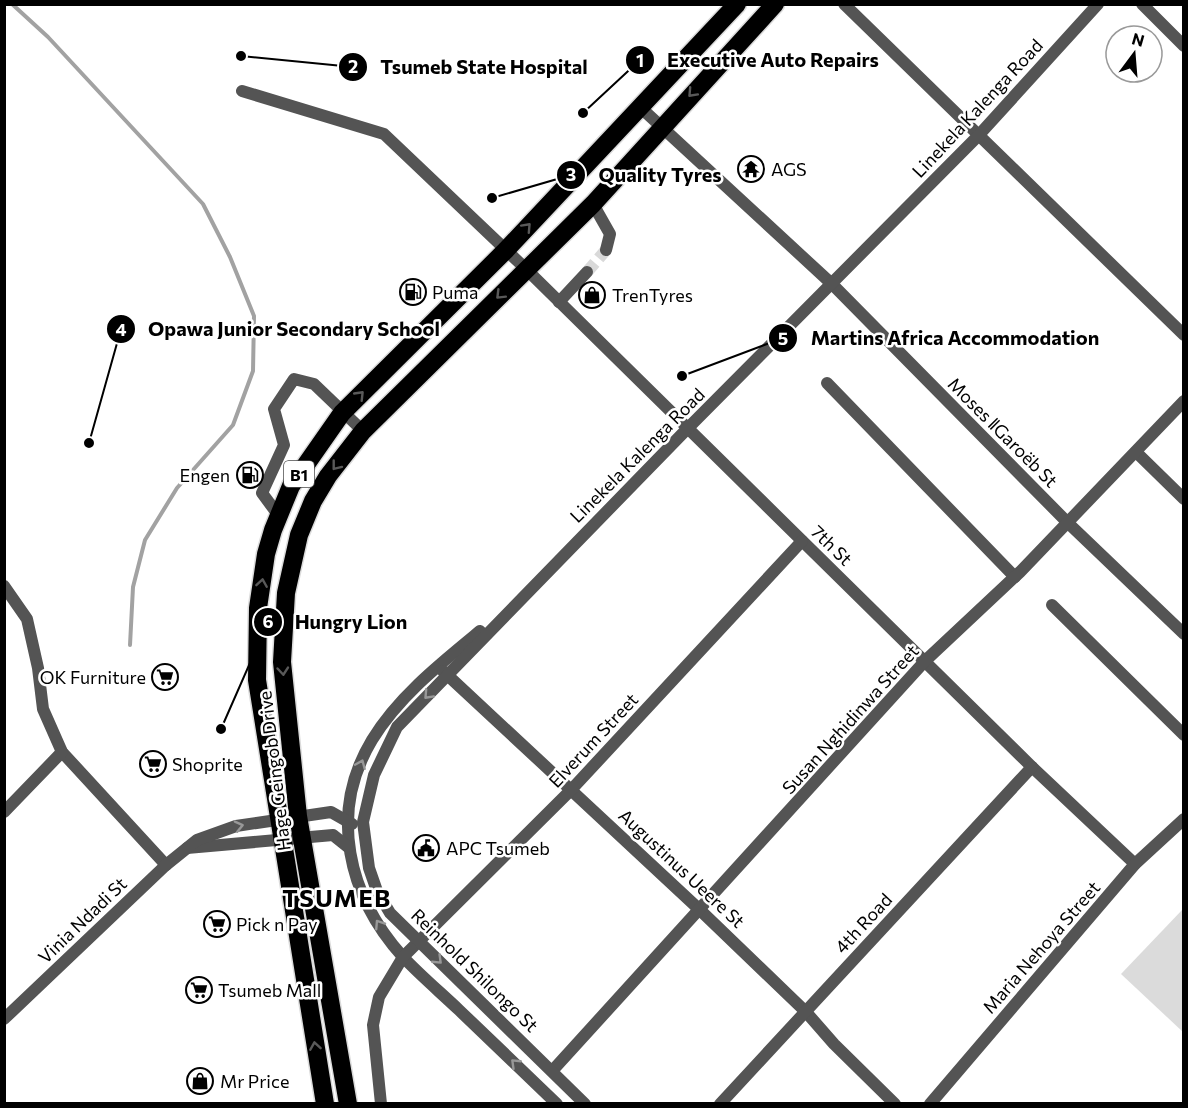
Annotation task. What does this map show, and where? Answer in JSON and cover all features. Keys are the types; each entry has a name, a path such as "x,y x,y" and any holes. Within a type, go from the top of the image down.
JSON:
{"highway":[{"name":"Hage Geingob Drive","path":"325,1104 257,680 257,625 266,554 279,516 291,486 342,413 506,250 737,4"},
{"name":"Hage Geingob Drive","path":"348,1104 298,816 282,662 282,625 291,564 299,535 313,501 363,431 593,204 660,127 775,4"}],"street":[{"path":"844,4 1184,335"},
{"name":"Linekela Kalenga Road","path":"352,825 367,802 383,753 397,727 442,670 527,592 833,285 978,136 1098,4"},
{"path":"1142,4 1184,46"},
{"name":"7th St","path":"242,92 384,134 526,269 1032,767 1135,864"},
{"name":"Moses ǁGaroëb St","path":"640,107 833,285 1067,522 1184,634"},
{"path":"593,204 610,234 606,250"},
{"path":"559,302 587,272"},
{"path":"279,516 262,493 284,445 274,409 294,379 314,384 363,431"},
{"path":"827,383 1015,577"},
{"name":"Susan Nghidinwa Street","path":"553,1070 701,911 926,661 1015,577 1184,401"},
{"path":"1136,452 1184,499"},
{"name":"Elverum Street","path":"381,1104 373,1025 379,997 403,957 571,790 802,541"},
{"path":"4,586 27,619 38,668 43,709 62,752 166,865"},
{"path":"1052,605 1184,735"},
{"path":"257,625 282,625"},
{"path":"298,816 331,812 343,806 372,741 388,718 442,670"},
{"name":"Augustinus Ueere St","path":"442,670 701,911 806,1012 834,1044 895,1104"},
{"path":"4,812 62,752"},
{"name":"4th Road","path":"720,1104 1032,767"},
{"path":"350,793 352,825"},
{"path":"331,812 352,825"},
{"name":"Vinia Ndadi St","path":"4,1019 185,848 197,840 236,826 298,816"},
{"name":"Maria Nehoya Street","path":"930,1104 1135,864 1184,819"},
{"path":"185,848 333,835 352,825"},
{"name":"Reinhold Shilongo St","path":"352,825 366,847 369,868 377,891 390,913 553,1070 585,1104"},
{"name":"Reinhold Shilongo St","path":"352,825 348,847 357,885 369,909 403,957 557,1104"},
{"path":"333,835 342,839 348,847"}],"shaded area":[{"path":"1183,909 1183,1032 1121,974"}],"waterway":[{"path":"12,4 48,37 203,204 230,257 254,316 253,371 233,425 177,488 145,540 133,587 130,645"}],"tunnel":[{"path":"587,272 606,250"}],"place":[{"name":"Tsumeb State Hospital","path":"241,56"},
{"name":"Executive Auto Repairs","path":"583,113"},
{"name":"AGS","path":"751,169"},
{"name":"Quality Tyres","path":"492,198"},
{"name":"Puma","path":"413,292"},
{"name":"TrenTyres","path":"592,295"},
{"name":"Martins Africa Accommodation","path":"682,376"},
{"name":"Opawa Junior Secondary School","path":"89,443"},
{"name":"Engen","path":"250,475"},
{"name":"OK Furniture","path":"165,677"},
{"name":"Hungry Lion","path":"221,729"},
{"name":"Shoprite","path":"153,764"},
{"name":"APC Tsumeb","path":"426,848"},
{"name":"Pick n Pay","path":"217,924"},
{"name":"Tsumeb Mall","path":"199,990"},
{"name":"Mr Price","path":"200,1081"}],"district":[{"name":"TSUMEB","path":"337,897"}]}
